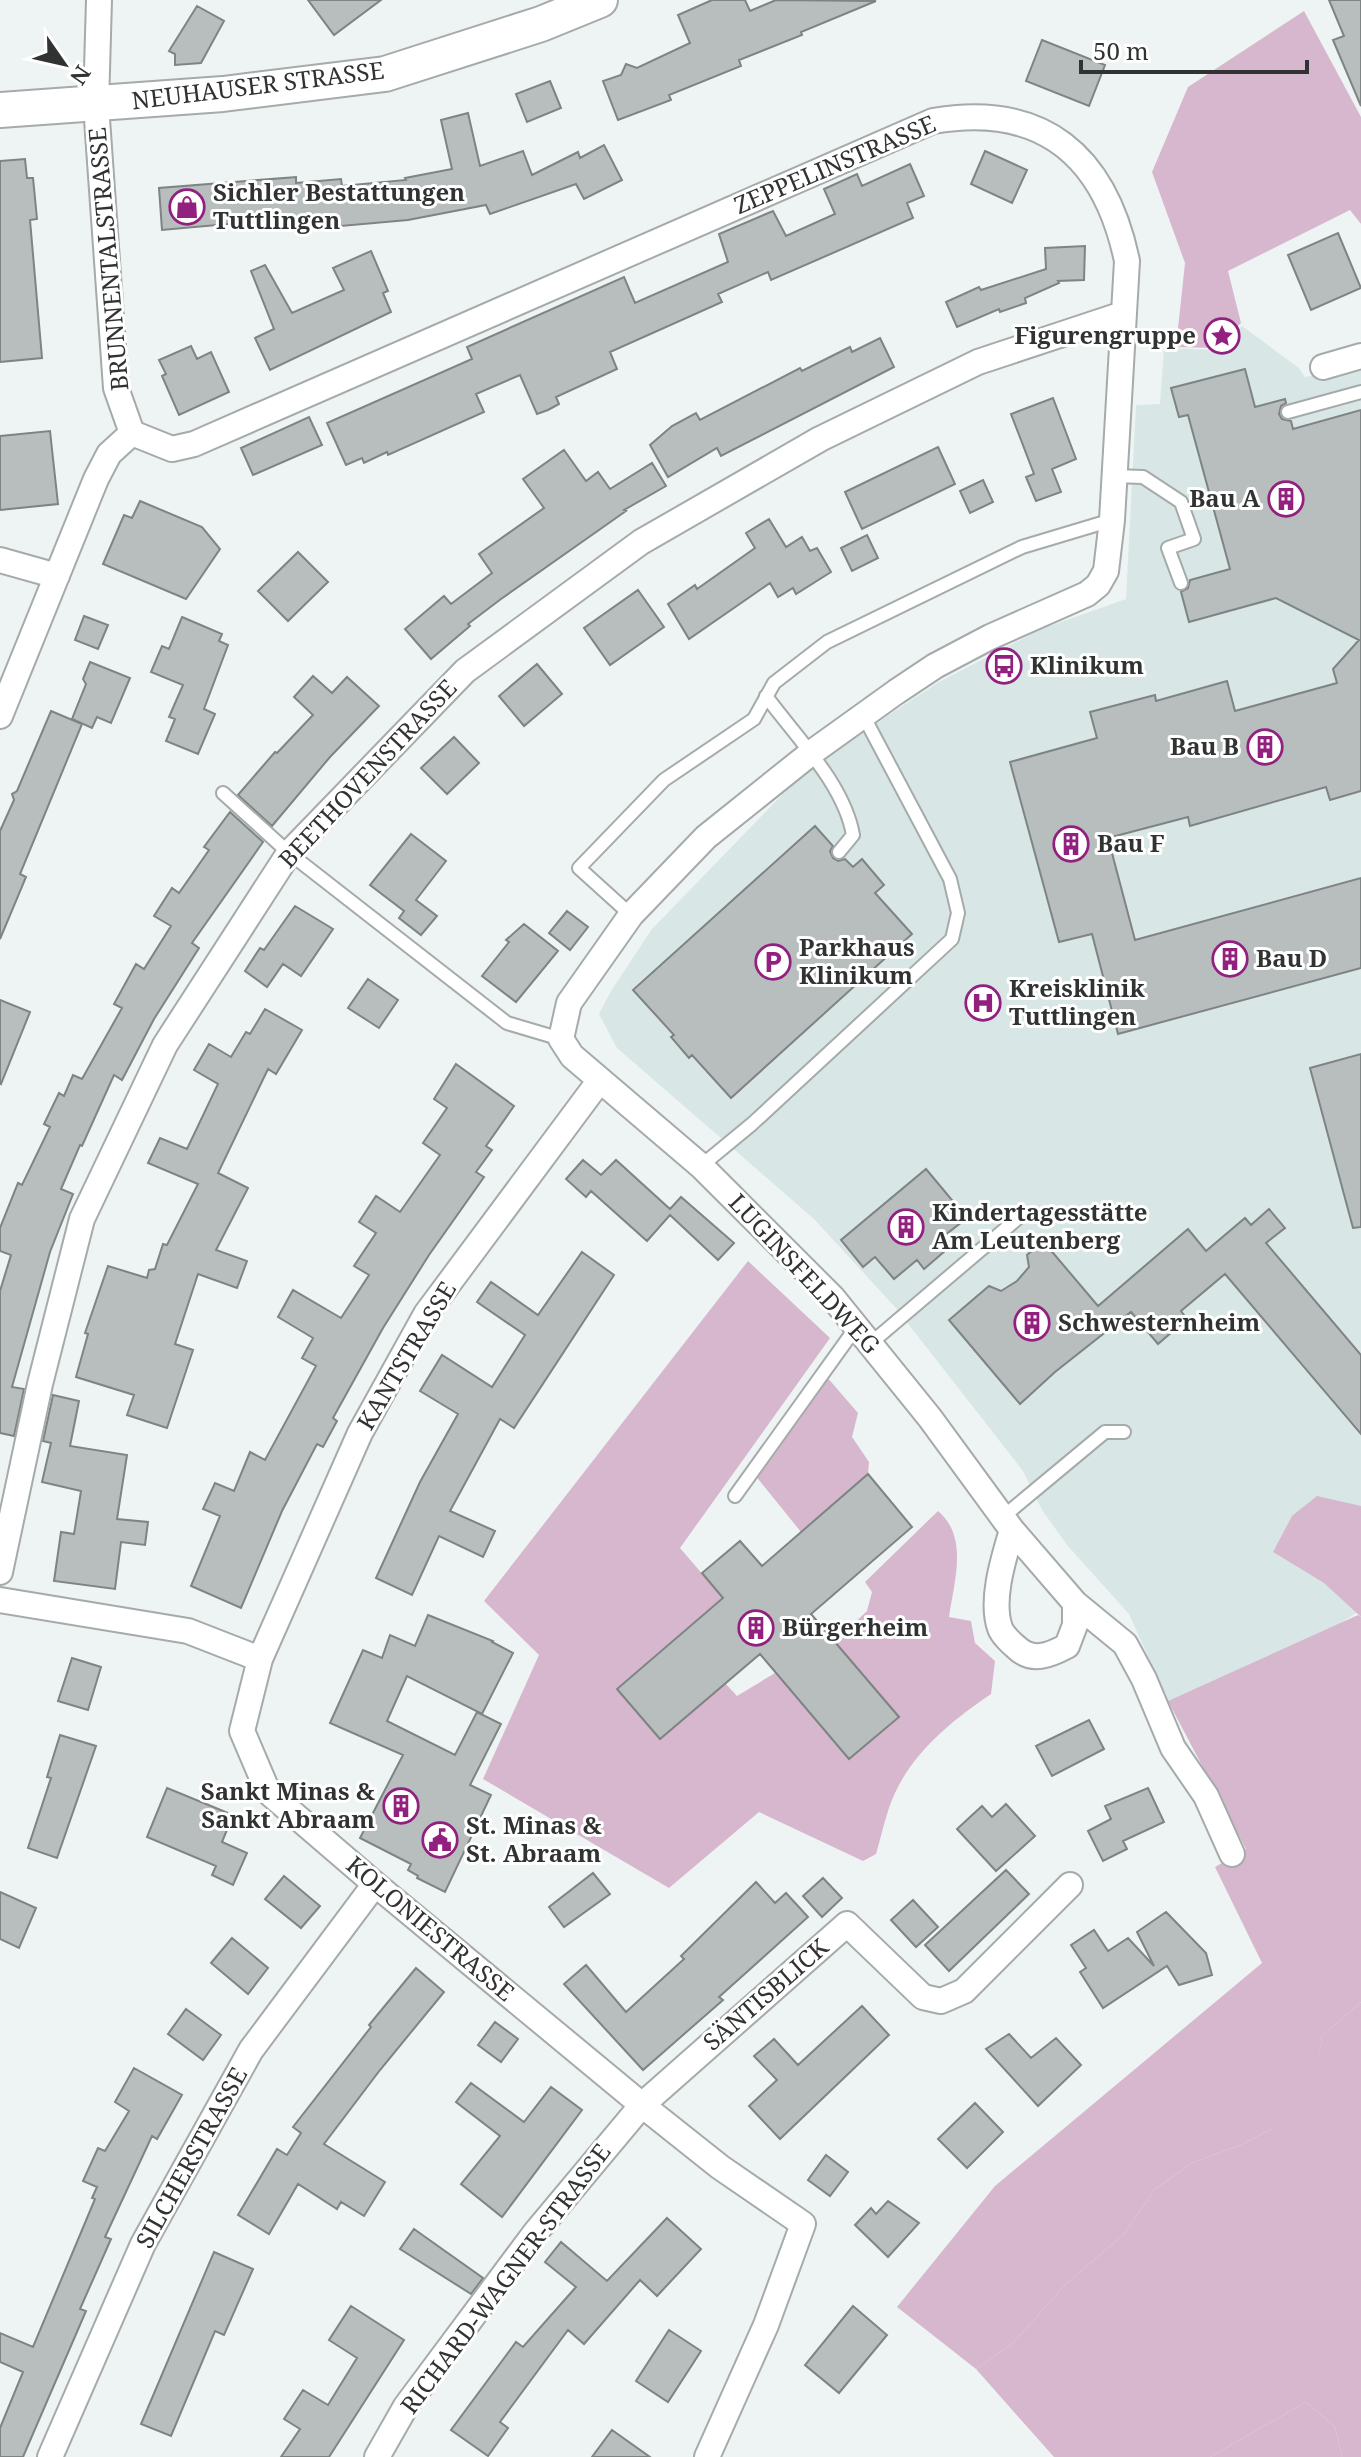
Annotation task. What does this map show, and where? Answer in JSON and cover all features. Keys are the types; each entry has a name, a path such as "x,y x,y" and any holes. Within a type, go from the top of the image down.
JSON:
{"street":[{"name":"BRUNNENTALSTRASSE","path":"99,0 96,105 116,388 132,433"},
{"name":"NEUHAUSER STRASSE","path":"0,110 223,94 385,74 541,24 600,0"},
{"name":"ZEPPELINSTRASSE","path":"132,433 172,449 194,444 933,121 963,116 991,117 1030,127 1059,141 1078,157 1106,194 1121,231 1127,261 1112,520 1106,571 1098,585 1087,594 1039,613 935,666 811,753 706,837 631,915 569,1003 561,1039"},
{"name":"BEETHOVENSTRASSE","path":"0,1572 40,1384 82,1219 165,1045 289,853 465,671 641,542 820,439 978,362 1123,314"},
{"path":"1323,367 1361,356"},
{"path":"0,716 96,479 109,454 132,433"},
{"path":"0,560 57,576"},
{"path":"561,1039 572,1056 600,1080"},
{"name":"LUGINSFELDWEG","path":"600,1080 701,1166 864,1334 1008,1523 1075,1603 1125,1644 1144,1679 1173,1748 1206,1796 1232,1854"},
{"name":"KANTSTRASSE","path":"260,1659 360,1433 426,1314 600,1080"},
{"path":"1008,1523 997,1602 1000,1629 1017,1649 1029,1656 1049,1656 1067,1646 1075,1625 1075,1603"},
{"path":"0,1600 188,1631 260,1659"},
{"name":"KOLONIESTRASSE","path":"260,1659 242,1731 268,1792 642,2105 720,2167 803,2224 766,2325 707,2457"},
{"name":"SILCHERSTRASSE","path":"50,2457 143,2244 251,2050 375,1884"},
{"name":"SÄNTISBLICK","path":"642,2105 847,1924 923,1997 941,2001 964,1991 1070,1885"},
{"name":"RICHARD-WAGNER-STRASSE","path":"377,2457 406,2406 525,2245 642,2105"}],"lane":[{"path":"1288,412 1361,392"},
{"path":"1113,476 1143,477 1181,502 1194,539 1168,548 1181,583"},
{"path":"631,915 579,868 664,780 754,719 774,683 827,642 1022,547 1112,520"},
{"path":"766,696 811,753 849,814 853,835 839,852"},
{"path":"701,1166 752,1124 952,939 958,913 950,879 863,715"},
{"path":"223,793 289,853 507,1023 561,1039"},
{"path":"735,1496 864,1334 1017,1219"},
{"path":"1008,1523 1105,1432 1124,1432"}],"shaded area":[{"path":"1304,11 1361,117 1361,224 1350,210 1228,271 1241,323 1215,348 1176,347 1185,263 1152,172 1188,87"},
{"name":"Kreisklinik Tuttlingen","path":"1242,326 1299,368 1305,377 1361,367 1361,1610 1331,1629 1168,1701 1129,1614 1067,1545 1042,1510 1023,1471 895,1307 814,1219 617,1048 599,1014 652,929 808,768 939,682 1041,629 1126,599 1136,405 1160,404 1164,348 1215,350"},
{"path":"748,1261 830,1338 680,1548 723,1598 725,1683 737,1696 775,1673 850,1759 899,1717 834,1642 867,1611 872,1592 865,1582 938,1511 954,1534 956,1547 956,1575 949,1617 971,1621 975,1643 995,1661 991,1694 949,1725 913,1763 892,1800 876,1854 863,1861 759,1812 669,1888 483,1779 539,1655 484,1601"},
{"path":"826,1376 858,1413 852,1437 869,1462 868,1474 801,1532 755,1475"},
{"path":"1317,1496 1361,1506 1361,1617 1324,1583 1273,1552 1292,1516"},
{"path":"1358,1615 1361,1617 1361,2002 1322,2036 1312,2108 1243,2144 1192,2163 1154,2190 1125,2233 1065,2285 1012,2344 976,2369 897,2307 995,2186 1262,1963 1215,1867 1246,1849 1168,1701"},
{"path":"1361,2002 1361,2457 1342,2457 1335,2427 1306,2402 1210,2457 1054,2457 976,2369 1012,2344 1065,2285 1125,2233 1154,2190 1192,2163 1243,2144 1311,2108 1322,2036"},
{"path":"1306,2402 1335,2427 1342,2457 1210,2457"}],"building":[{"path":"308,0 381,0 334,35"},
{"path":"712,0 745,0 750,11 776,0 876,1 739,60 741,66 669,95 671,100 618,120 603,81 621,75 626,64 637,68 690,43 678,15"},
{"path":"1329,0 1361,0 1361,106 1333,40 1344,36"},
{"path":"197,6 224,21 201,63 175,65 175,54 169,51"},
{"path":"1042,40 1105,65 1089,106 1026,81"},
{"path":"550,81 561,108 527,122 516,94"},
{"path":"468,113 480,166 523,151 532,175 578,152 580,158 604,145 622,180 584,199 576,184 490,214 486,205 408,220 330,227 330,218 272,225 272,220 162,230 159,188 296,177 296,183 341,179 342,186 406,180 452,169 441,120"},
{"path":"985,151 1027,170 1012,203 971,184"},
{"path":"25,159 27,178 33,178 37,219 30,220 42,358 0,362 0,161"},
{"path":"910,164 924,196 907,203 913,218 771,280 768,272 718,294 722,302 610,352 617,369 556,397 559,404 548,410 537,414 520,375 476,394 484,412 388,455 387,452 364,463 362,458 346,465 327,423 472,359 467,347 624,277 635,303 728,262 719,234 773,211 786,236 835,214 824,189 857,174 862,186"},
{"path":"1338,233 1361,288 1311,310 1288,255"},
{"path":"1085,246 1084,280 1058,281 1025,298 1026,303 1000,312 999,309 957,327 946,302 979,287 981,290 1046,269 1045,248"},
{"path":"371,251 388,291 383,293 391,312 270,370 255,338 274,329 251,271 265,265 292,313 344,290 333,268"},
{"path":"880,338 894,367 721,456 717,448 668,477 650,445 672,426 696,413 700,420 800,368 802,371 850,347 852,352"},
{"path":"191,346 197,359 211,352 229,392 179,415 162,376 166,374 159,360"},
{"path":"1245,369 1255,407 1285,399 1286,403 1281,406 1279,414 1282,419 1291,421 1293,429 1361,410 1361,791 1330,800 1326,787 1190,826 1188,817 1108,838 1135,940 1361,878 1361,968 1118,1034 1092,934 1059,942 1010,762 1097,738 1090,712 1155,695 1156,701 1227,681 1235,711 1337,683 1333,669 1359,640 1276,598 1189,622 1181,592 1188,588 1190,580 1230,569 1188,415 1179,417 1171,388"},
{"path":"1053,398 1076,459 1052,469 1061,492 1036,501 1026,477 1034,474 1011,414"},
{"path":"309,417 322,445 253,475 241,448"},
{"path":"50,431 58,504 0,510 0,436"},
{"path":"938,447 955,484 862,529 845,492"},
{"path":"564,450 586,481 598,472 610,489 652,463 666,486 624,510 501,599 468,624 470,626 431,659 405,629 444,596 451,604 492,573 479,554 544,508 523,479"},
{"path":"983,480 993,502 970,513 960,491"},
{"path":"140,501 202,527 220,549 186,599 103,564 124,515 132,518"},
{"path":"769,519 786,547 802,537 810,551 817,548 831,572 796,594 793,588 778,597 770,583 689,639 668,604 695,585 697,589 755,548 746,533"},
{"path":"867,535 878,558 852,571 841,548"},
{"path":"298,552 328,582 288,621 258,591"},
{"path":"638,590 664,627 610,665 584,628"},
{"path":"84,616 108,625 98,649 75,640"},
{"path":"182,617 222,634 219,641 228,645 204,709 215,714 198,754 166,741 175,719 169,717 183,685 151,672 162,646 169,649"},
{"path":"90,662 130,678 111,723 97,717 92,728 72,719 86,684 83,679"},
{"path":"537,664 562,694 524,726 499,696"},
{"path":"313,676 332,693 347,677 379,706 330,757 272,826 238,795 275,752 313,715 294,697"},
{"path":"51,711 82,724 20,874 26,877 0,939 0,831 14,800 12,794 17,791"},
{"path":"454,737 479,763 447,794 421,768"},
{"path":"230,812 263,842 192,943 199,948 154,1019 122,1080 114,1075 80,1145 61,1189 73,1194 50,1252 12,1387 24,1389 14,1436 0,1433 0,1291 11,1255 0,1251 0,1228 18,1183 22,1185 50,1127 44,1124 59,1093 64,1096 73,1075 82,1079 122,1008 114,1004 136,964 144,969 171,926 154,916 172,888 179,893 209,850 204,847"},
{"name":"Parkhaus Klinikum","path":"815,826 833,846 830,851 833,858 838,861 845,859 853,867 862,859 884,885 875,893 912,934 731,1098 692,1055 689,1058 671,1037 674,1035 633,990"},
{"path":"411,834 446,861 416,900 437,916 421,935 399,918 404,911 370,885"},
{"path":"295,906 333,929 301,976 283,964 267,987 245,971"},
{"path":"567,911 588,927 570,950 549,933"},
{"path":"524,924 558,951 516,1002 482,976 509,942 506,940"},
{"path":"368,979 398,1000 379,1028 348,1008"},
{"path":"0,1000 30,1012 1,1084 0,1083"},
{"path":"265,1009 302,1030 276,1074 268,1069 218,1173 248,1188 216,1250 247,1261 237,1288 198,1274 175,1344 193,1350 167,1428 127,1415 134,1395 76,1377 88,1334 85,1333 108,1266 147,1278 149,1270 155,1269 163,1244 167,1245 198,1184 148,1163 160,1138 187,1149 218,1084 194,1070 209,1044 231,1057"},
{"path":"1361,1054 1361,1227 1353,1228 1310,1068"},
{"path":"456,1064 514,1106 486,1146 492,1150 476,1172 484,1177 383,1328 333,1418 337,1421 323,1447 317,1444 282,1511 241,1608 191,1586 220,1516 203,1509 215,1483 234,1491 250,1452 265,1460 316,1366 302,1358 313,1338 278,1317 293,1290 341,1318 369,1275 354,1266 376,1233 359,1222 376,1196 400,1212 440,1155 423,1143 447,1108 434,1099"},
{"path":"583,1160 601,1175 616,1160 670,1209 681,1197 734,1243 718,1260 670,1215 647,1241 591,1191 586,1197 566,1179"},
{"name":"Kindertagesstätte Am Leutenberg","path":"926,1169 967,1218 944,1236 952,1245 924,1269 917,1260 894,1279 875,1257 863,1267 841,1240"},
{"path":"1269,1209 1285,1228 1266,1243 1361,1355 1361,1434 1225,1274 1181,1311 1187,1319 1158,1344 1131,1312 1020,1404 949,1320 989,1286 1001,1291 1017,1281 1029,1267 1027,1255 1043,1241 1098,1306 1188,1229 1206,1251 1245,1218 1251,1225"},
{"path":"582,1252 614,1275 514,1428 500,1419 450,1511 495,1531 483,1557 439,1536 412,1595 376,1578 420,1482 458,1414 420,1391 442,1355 492,1387 525,1335 477,1302 491,1282 538,1315"},
{"path":"53,1395 79,1401 70,1446 127,1455 117,1519 148,1522 145,1545 121,1542 115,1589 54,1581 61,1532 74,1534 81,1491 42,1482 51,1443 43,1441"},
{"name":"Bürgerheim","path":"868,1474 912,1527 811,1614 899,1717 849,1759 760,1654 660,1739 617,1689 723,1598 702,1573 740,1541 762,1566"},
{"path":"428,1615 493,1641 513,1653 482,1714 407,1676 387,1721 455,1755 477,1712 501,1724 470,1785 491,1795 445,1892 417,1878 408,1870 411,1864 360,1838 403,1755 330,1723 363,1650 382,1658 390,1635 415,1646"},
{"path":"72,1658 101,1667 88,1710 58,1701"},
{"path":"1089,1720 1104,1749 1052,1776 1036,1746"},
{"path":"60,1735 96,1746 57,1858 28,1848 51,1778 47,1777"},
{"path":"167,1788 233,1815 222,1842 247,1853 233,1885 212,1875 216,1866 147,1837"},
{"path":"1148,1788 1164,1822 1123,1841 1127,1849 1103,1861 1088,1831 1111,1819 1105,1806"},
{"path":"1006,1804 1035,1836 996,1871 957,1829 982,1806 992,1817"},
{"path":"1006,1870 1029,1894 949,1971 925,1945"},
{"path":"593,1873 610,1894 564,1927 549,1907"},
{"path":"284,1876 320,1906 301,1928 265,1899"},
{"path":"823,1878 842,1898 822,1917 803,1896"},
{"path":"756,1882 775,1903 786,1893 808,1917 719,1997 723,2000 643,2070 564,1984 586,1965 626,2012 684,1959 681,1956"},
{"path":"0,1892 36,1908 19,1948 0,1939"},
{"path":"913,1900 938,1927 916,1947 891,1920"},
{"path":"1166,1912 1206,1953 1212,1975 1179,1985 1167,1966 1103,2008 1080,1972 1086,1968 1071,1945 1094,1930 1108,1951 1128,1938 1154,1966 1137,1932"},
{"path":"232,1938 268,1968 248,1994 211,1963"},
{"path":"416,1968 444,1992 324,2144 385,2182 364,2216 341,2202 337,2209 298,2184 269,2234 238,2215 277,2149 287,2155 301,2133 293,2127"},
{"path":"862,2006 889,2035 780,2139 749,2106 777,2080 754,2056 774,2039 798,2065"},
{"path":"186,2009 221,2035 203,2060 168,2034"},
{"path":"495,2022 518,2039 501,2062 478,2045"},
{"path":"1009,2034 1031,2058 1056,2038 1081,2065 1038,2106 986,2049"},
{"path":"134,2068 182,2095 157,2139 152,2136 105,2237 111,2239 80,2309 86,2311 23,2457 0,2457 0,2428 23,2372 0,2362 0,2333 33,2347 95,2199 92,2198 97,2187 83,2181 98,2148 105,2151 129,2111 115,2102"},
{"path":"471,2083 524,2122 551,2087 582,2110 502,2217 461,2184 500,2136 456,2102"},
{"path":"975,2103 1003,2132 967,2168 938,2139"},
{"path":"826,2155 848,2172 830,2196 808,2180"},
{"path":"888,2201 919,2223 888,2257 855,2225 871,2208 876,2214"},
{"path":"667,2218 701,2249 657,2296 640,2280 584,2344 568,2330 500,2422 508,2428 488,2456 451,2430 516,2342 523,2347 576,2287 545,2262 561,2242 607,2281"},
{"path":"414,2229 483,2278 471,2294 400,2249"},
{"path":"214,2252 253,2269 224,2335 215,2331 171,2436 141,2424"},
{"path":"351,2306 404,2340 329,2457 281,2457 300,2429 284,2419 303,2390 328,2405 357,2358 329,2340"},
{"path":"853,2306 887,2335 839,2393 805,2365"},
{"path":"669,2330 701,2351 668,2402 636,2381"},
{"path":"612,2430 650,2457 592,2457"}],"place":[{"name":"Sichler Bestattungen Tuttlingen","path":"187,207"},
{"name":"Figurengruppe","path":"1222,336"},
{"name":"Bau A","path":"1286,499"},
{"name":"Klinikum","path":"1004,666"},
{"name":"Bau B","path":"1265,747"},
{"name":"Bau F","path":"1071,844"},
{"name":"Bau D","path":"1230,959"},
{"name":"Parkhaus Klinikum","path":"773,962"},
{"name":"Kreisklinik Tuttlingen","path":"983,1003"},
{"name":"Kindertagesstätte Am Leutenberg","path":"906,1227"},
{"name":"Schwesternheim","path":"1032,1323"},
{"name":"Bürgerheim","path":"756,1628"},
{"name":"Sankt Minas & Sankt Abraam","path":"401,1806"},
{"name":"St. Minas & St. Abraam","path":"440,1840"}]}
